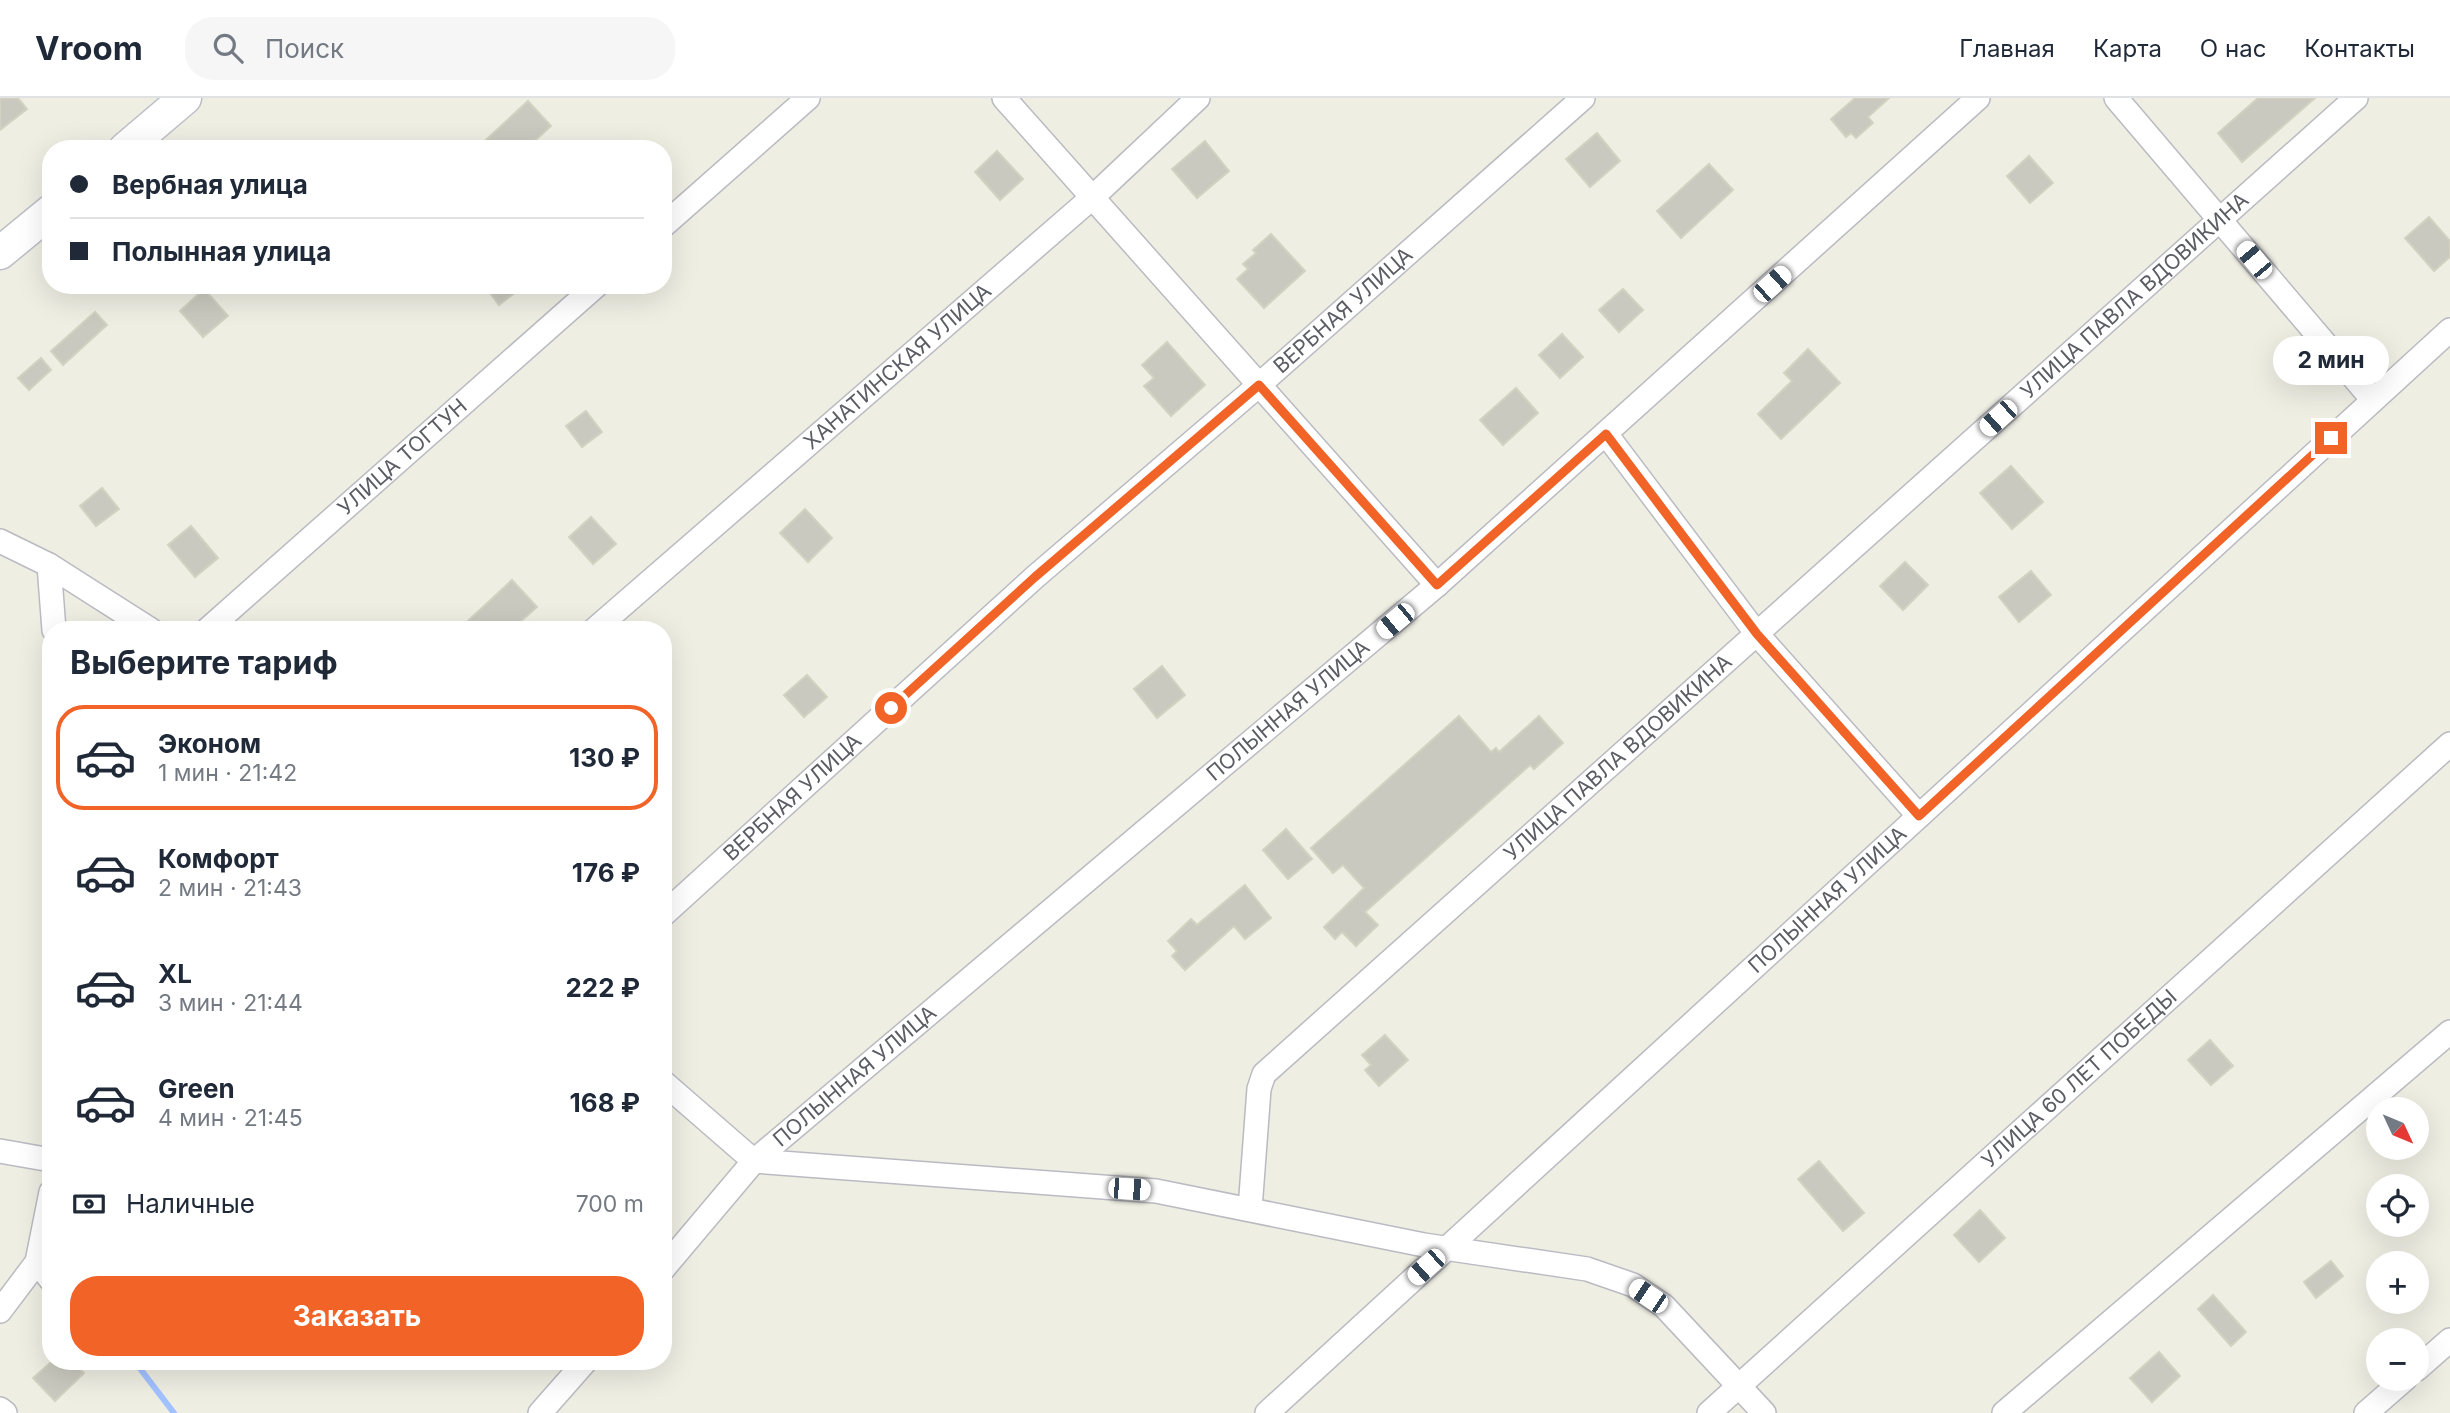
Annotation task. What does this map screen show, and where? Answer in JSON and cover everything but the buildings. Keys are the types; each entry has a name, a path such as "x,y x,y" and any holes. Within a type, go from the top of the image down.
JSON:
{"street":[{"path":"136,140 185,98"},
{"path":"672,218 808,98"},
{"path":"1004,98 1094,196 1437,585"},
{"name":"ХАНАТИНСКАЯ УЛИЦА","path":"604,621 1094,196 1198,98"},
{"name":"ВЕРБНАЯ УЛИЦА","path":"672,907 1035,577 1259,385 1583,98"},
{"name":"ПОЛЫННАЯ УЛИЦА","path":"672,1258 754,1161 1437,585 1978,98"},
{"path":"2116,98 2372,400"},
{"name":"УЛИЦА ПАВЛА ВДОВИКИНА","path":"1250,1209 1259,1089 1264,1074 2356,98"},
{"path":"0,253 42,218"},
{"name":"УЛИЦА ТОГТУН","path":"217,621 587,294"},
{"name":"ПОЛЫННАЯ УЛИЦА","path":"1266,1413 2450,330"},
{"path":"1606,434 1757,634 1919,816"},
{"path":"0,541 49,565 137,621"},
{"path":"49,565 53,621"},
{"name":"УЛИЦА 60 ЛЕТ ПОБЕДЫ","path":"1709,1413 2450,744"},
{"path":"2004,1413 2450,1032"},
{"path":"672,1090 754,1161 1156,1191 1446,1248 1587,1269 1633,1285 1664,1306 1764,1413"},
{"path":"0,1151 42,1158"},
{"path":"0,1311 42,1273"},
{"path":"2429,1358 2450,1340"},
{"path":"540,1413 578,1370"},
{"path":"2366,1413 2391,1391"},
{"path":"0,1409 5,1413"}],"waterway":[{"path":"141,1370 174,1413"}],"route":[{"path":"891,708 1035,577 1259,385 1437,585 1606,434 1757,634 1919,816 2331,438"}]}
